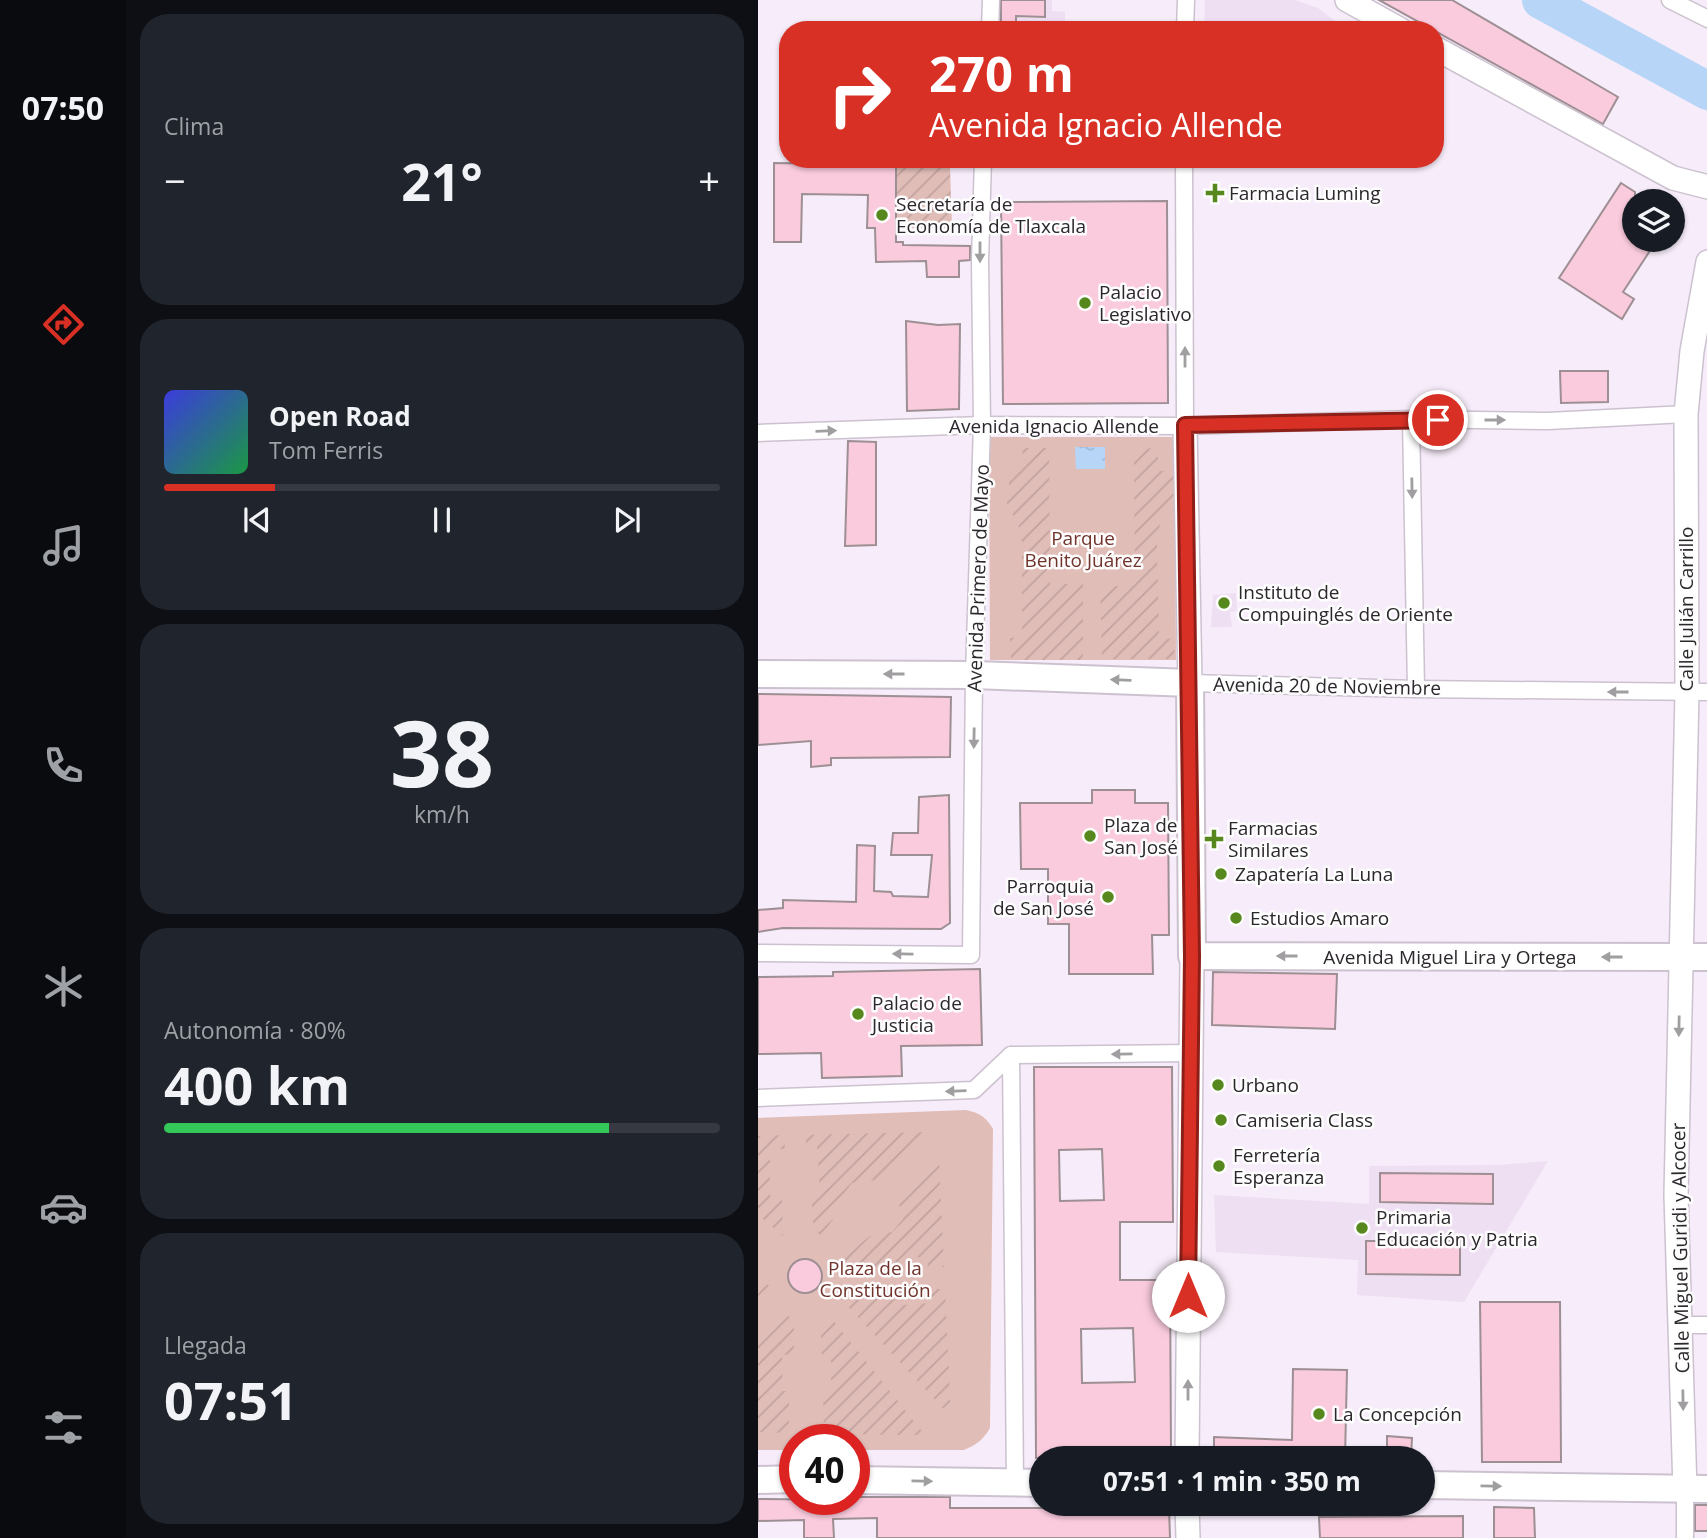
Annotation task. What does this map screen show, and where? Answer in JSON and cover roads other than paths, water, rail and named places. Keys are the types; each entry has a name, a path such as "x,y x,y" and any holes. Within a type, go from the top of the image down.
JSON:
{"main road":[{"path":"1347,0 1385,21"},
{"path":"1444,53 1673,178 1707,187"},
{"name":"Calle Julián Carrillo","path":"1680,958 1697,692 1686,414 1692,351 1707,262"},
{"path":"1185,425 1192,956 1187,1446"},
{"name":"Avenida 20 de Noviembre","path":"758,674 974,675 1190,683"},
{"name":"Avenida Miguel Lira y Ortega","path":"1192,956 1707,957"},
{"name":"Calle Miguel Guridi y Alcocer","path":"1680,958 1676,1195 1681,1325 1696,1489"},
{"path":"758,1480 779,1479"},
{"path":"870,1480 1029,1483"},
{"path":"1435,1485 1696,1489"},
{"path":"1187,1516 1188,1538"}],"street":[{"path":"990,21 991,0"},
{"path":"1185,21 1186,0"},
{"path":"1670,0 1707,19"},
{"name":"Avenida Primero de Mayo","path":"758,953 971,955 974,675 982,425 980,249 983,168"},
{"path":"1184,168 1185,425"},
{"name":"Avenida Ignacio Allende","path":"758,433 982,425 1185,425 1411,419 1548,421 1686,414"},
{"path":"1411,419 1416,689"},
{"name":"Avenida 20 de Noviembre","path":"1190,683 1697,692"},
{"path":"758,1098 974,1090 1011,1055 1190,1053"},
{"path":"1011,1055 1015,1483"},
{"path":"1681,1325 1707,1325"},
{"name":"Calle Miguel Guridi y Alcocer","path":"1685,1538 1696,1489"}],"water":[{"path":"1075,447 1105,447 1105,469 1076,469"}],"waterway":[{"path":"1541,0 1708,91"}],"place":[{"name":"Farmacia Luming","path":"1215,193"},
{"name":"Secretaría de Economía de Tlaxcala","path":"882,215"},
{"name":"Palacio Legislativo","path":"1085,303"},
{"name":"Instituto de Compuinglés de Oriente","path":"1224,603"},
{"name":"Plaza de San José","path":"1090,836"},
{"name":"Farmacias Similares","path":"1214,839"},
{"name":"Zapatería La Luna","path":"1221,874"},
{"name":"Parroquia de San José","path":"1108,897"},
{"name":"Estudios Amaro","path":"1236,918"},
{"name":"Palacio de Justicia","path":"858,1014"},
{"name":"Urbano","path":"1218,1085"},
{"name":"Camiseria Class","path":"1221,1120"},
{"name":"Ferretería Esperanza","path":"1219,1166"},
{"name":"Primaria Educación y Patria","path":"1362,1228"},
{"name":"La Concepción","path":"1319,1414"}],"park label":[{"name":"Parque Benito Juárez","path":"1083,549"},
{"name":"Plaza de la Constitución","path":"875,1279"}]}
